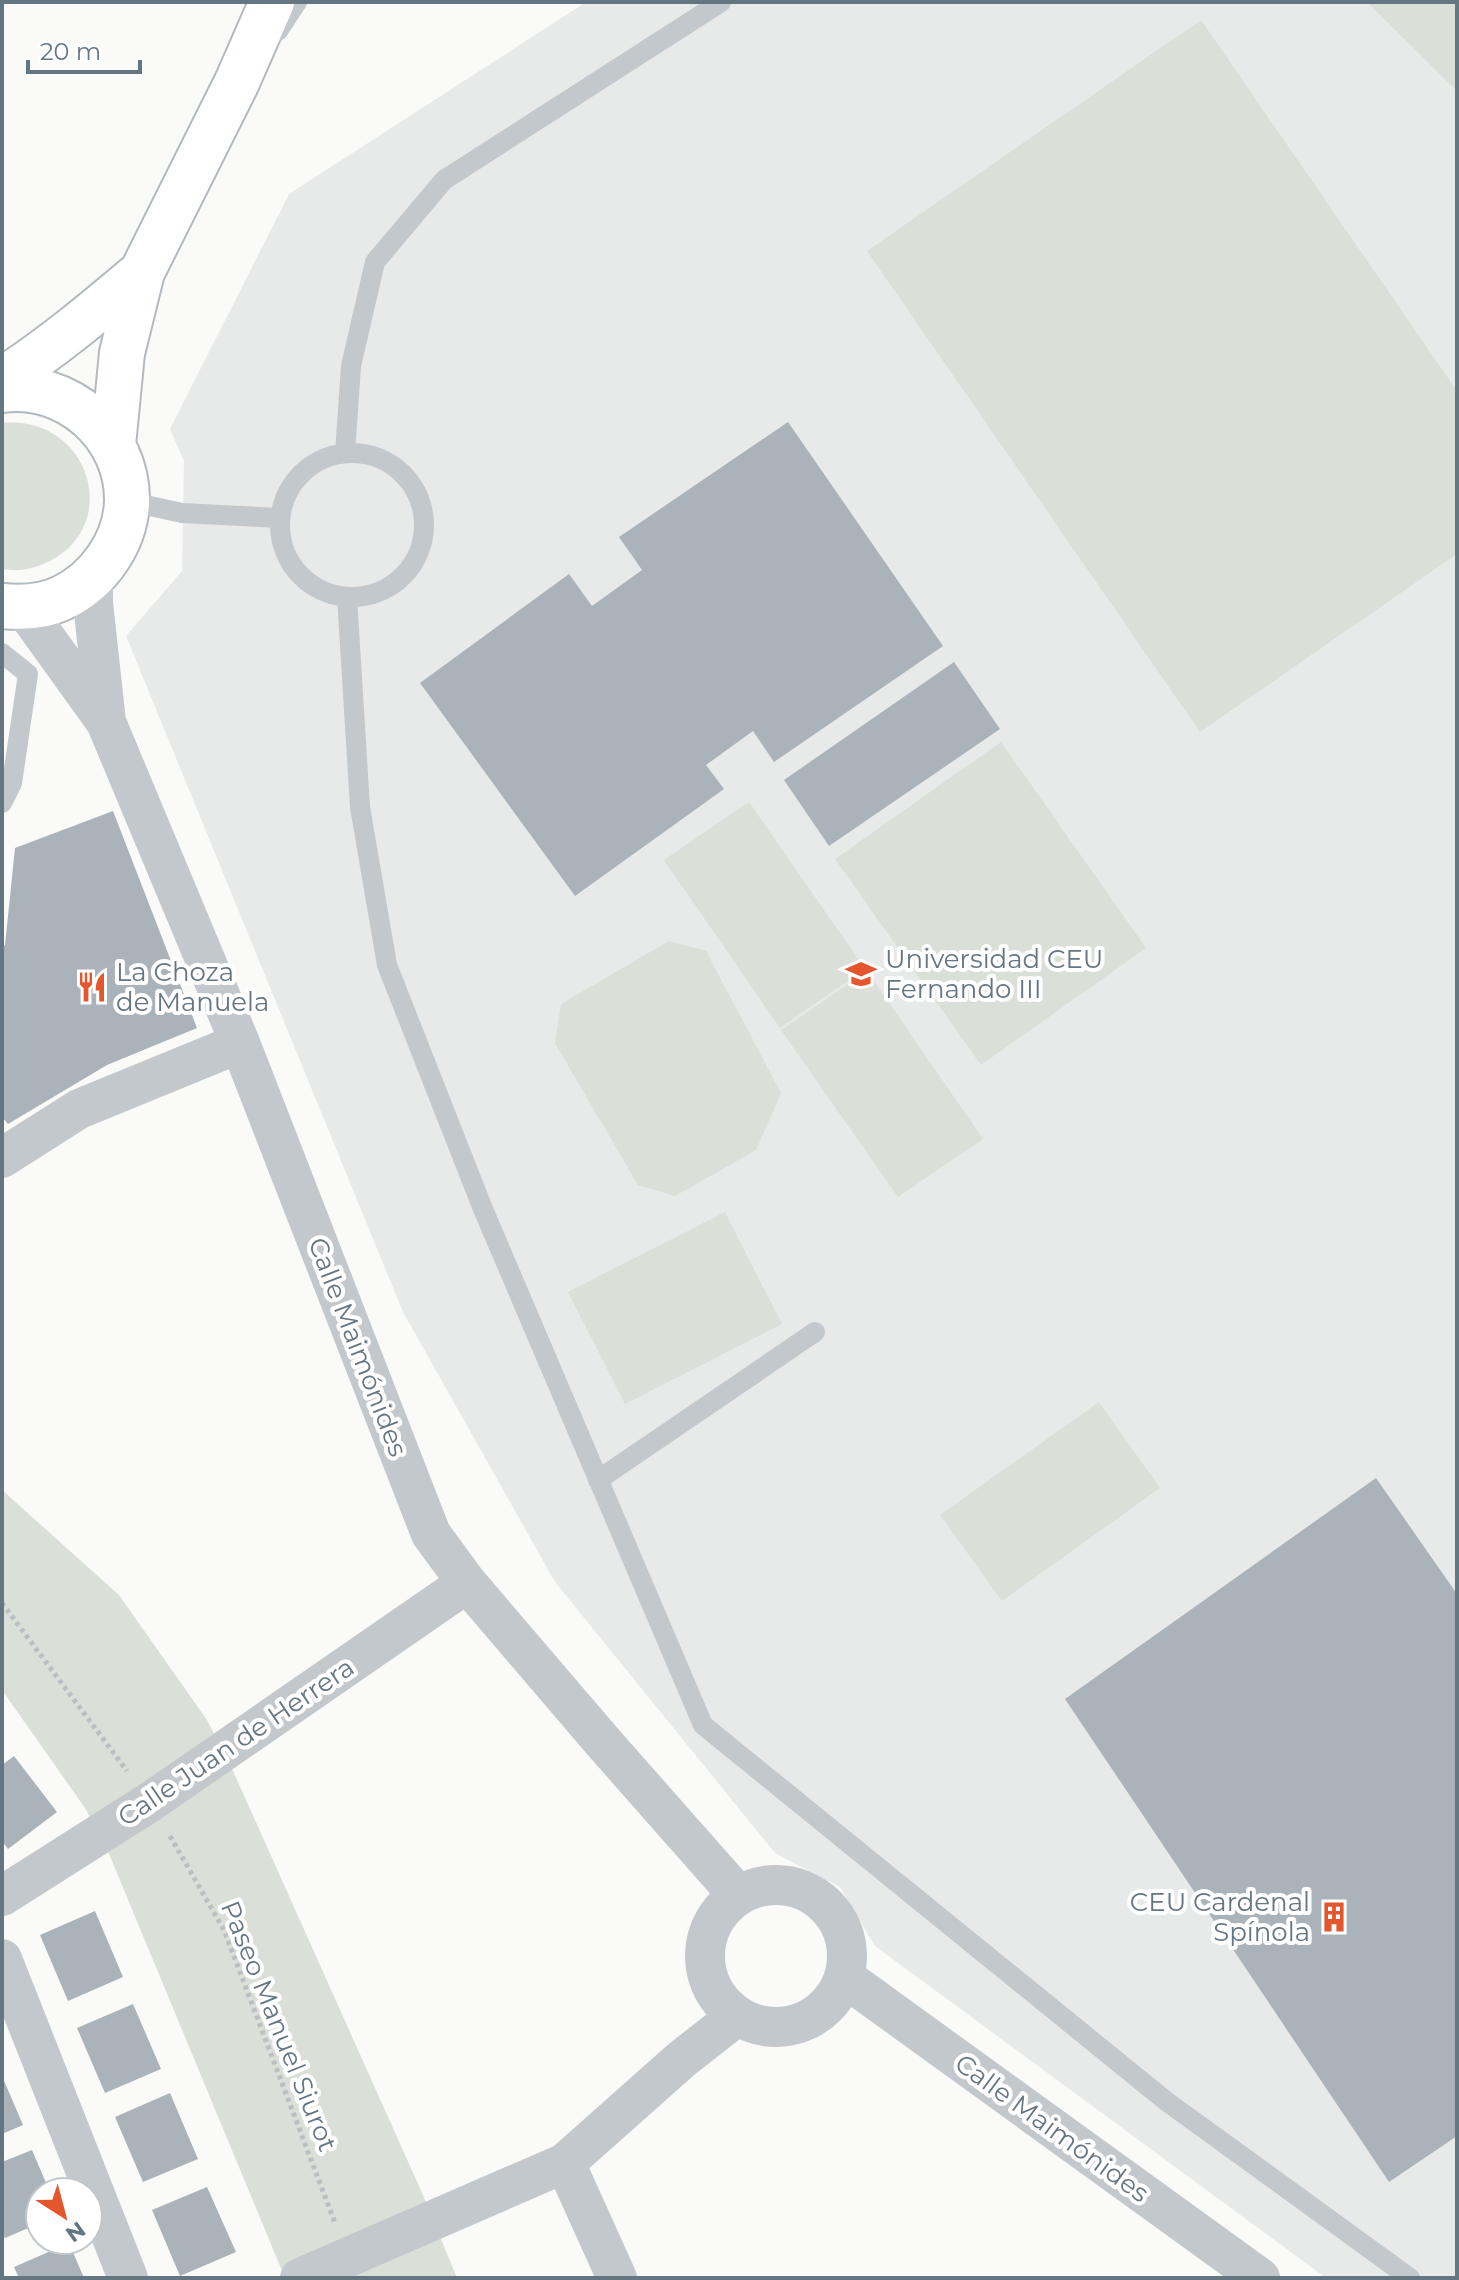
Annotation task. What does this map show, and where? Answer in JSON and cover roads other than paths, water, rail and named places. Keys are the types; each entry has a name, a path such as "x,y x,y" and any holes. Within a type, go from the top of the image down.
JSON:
{"main road":[{"path":"113,445 122,353 142,272 237,82 272,2"},
{"path":"237,82 288,2"},
{"path":"2,380 78,326 142,272"},
{"path":"2,390 19,388 57,395 90,415 113,445 123,474 127,501 122,529 111,554 93,577 61,599 13,607"}],"street":[{"name":"Calle Maimónides","path":"93,577 106,722"},
{"name":"Calle Maimónides","path":"13,607 106,722 240,1043 431,1534 467,1583 738,1895"},
{"path":"3,1153 79,1109 240,1043"},
{"name":"Calle Juan de Herrera","path":"2,1896 150,1802 467,1583"},
{"path":"762,1885 787,1885 811,1894 828,1908 842,1928 847,1953 844,1977 839,1990 823,2009 802,2022 785,2027 760,2026 737,2016 713,1992 705,1969 705,1944 719,1912 738,1895 762,1885"},
{"path":"2,1959 128,2278"},
{"name":"Calle Maimónides","path":"844,1977 1260,2278"},
{"path":"300,2278 565,2163 682,2059 737,2016"},
{"path":"565,2163 617,2278"}],"lane":[{"path":"202,154 297,2"},
{"path":"345,453 351,366 375,262 444,180 721,2"},
{"path":"345,453 384,460 404,474 419,494 425,519 422,543 412,566 394,584 371,595 347,597 324,592 305,579 290,562 282,541 280,518 286,496 298,477 316,462 345,453"},
{"path":"127,501 182,513 280,518"},
{"path":"347,597 360,807 387,965 483,1209 703,1725 1166,2101 1410,2278"},
{"path":"2,653 28,674 12,783 2,803"},
{"path":"598,1480 815,1332"}],"place":[{"name":"Universidad CEU Fernando III","path":"861,974"},
{"name":"La Choza de Manuela","path":"92,987"},
{"name":"CEU Cardenal Spínola","path":"1334,1917"}]}
